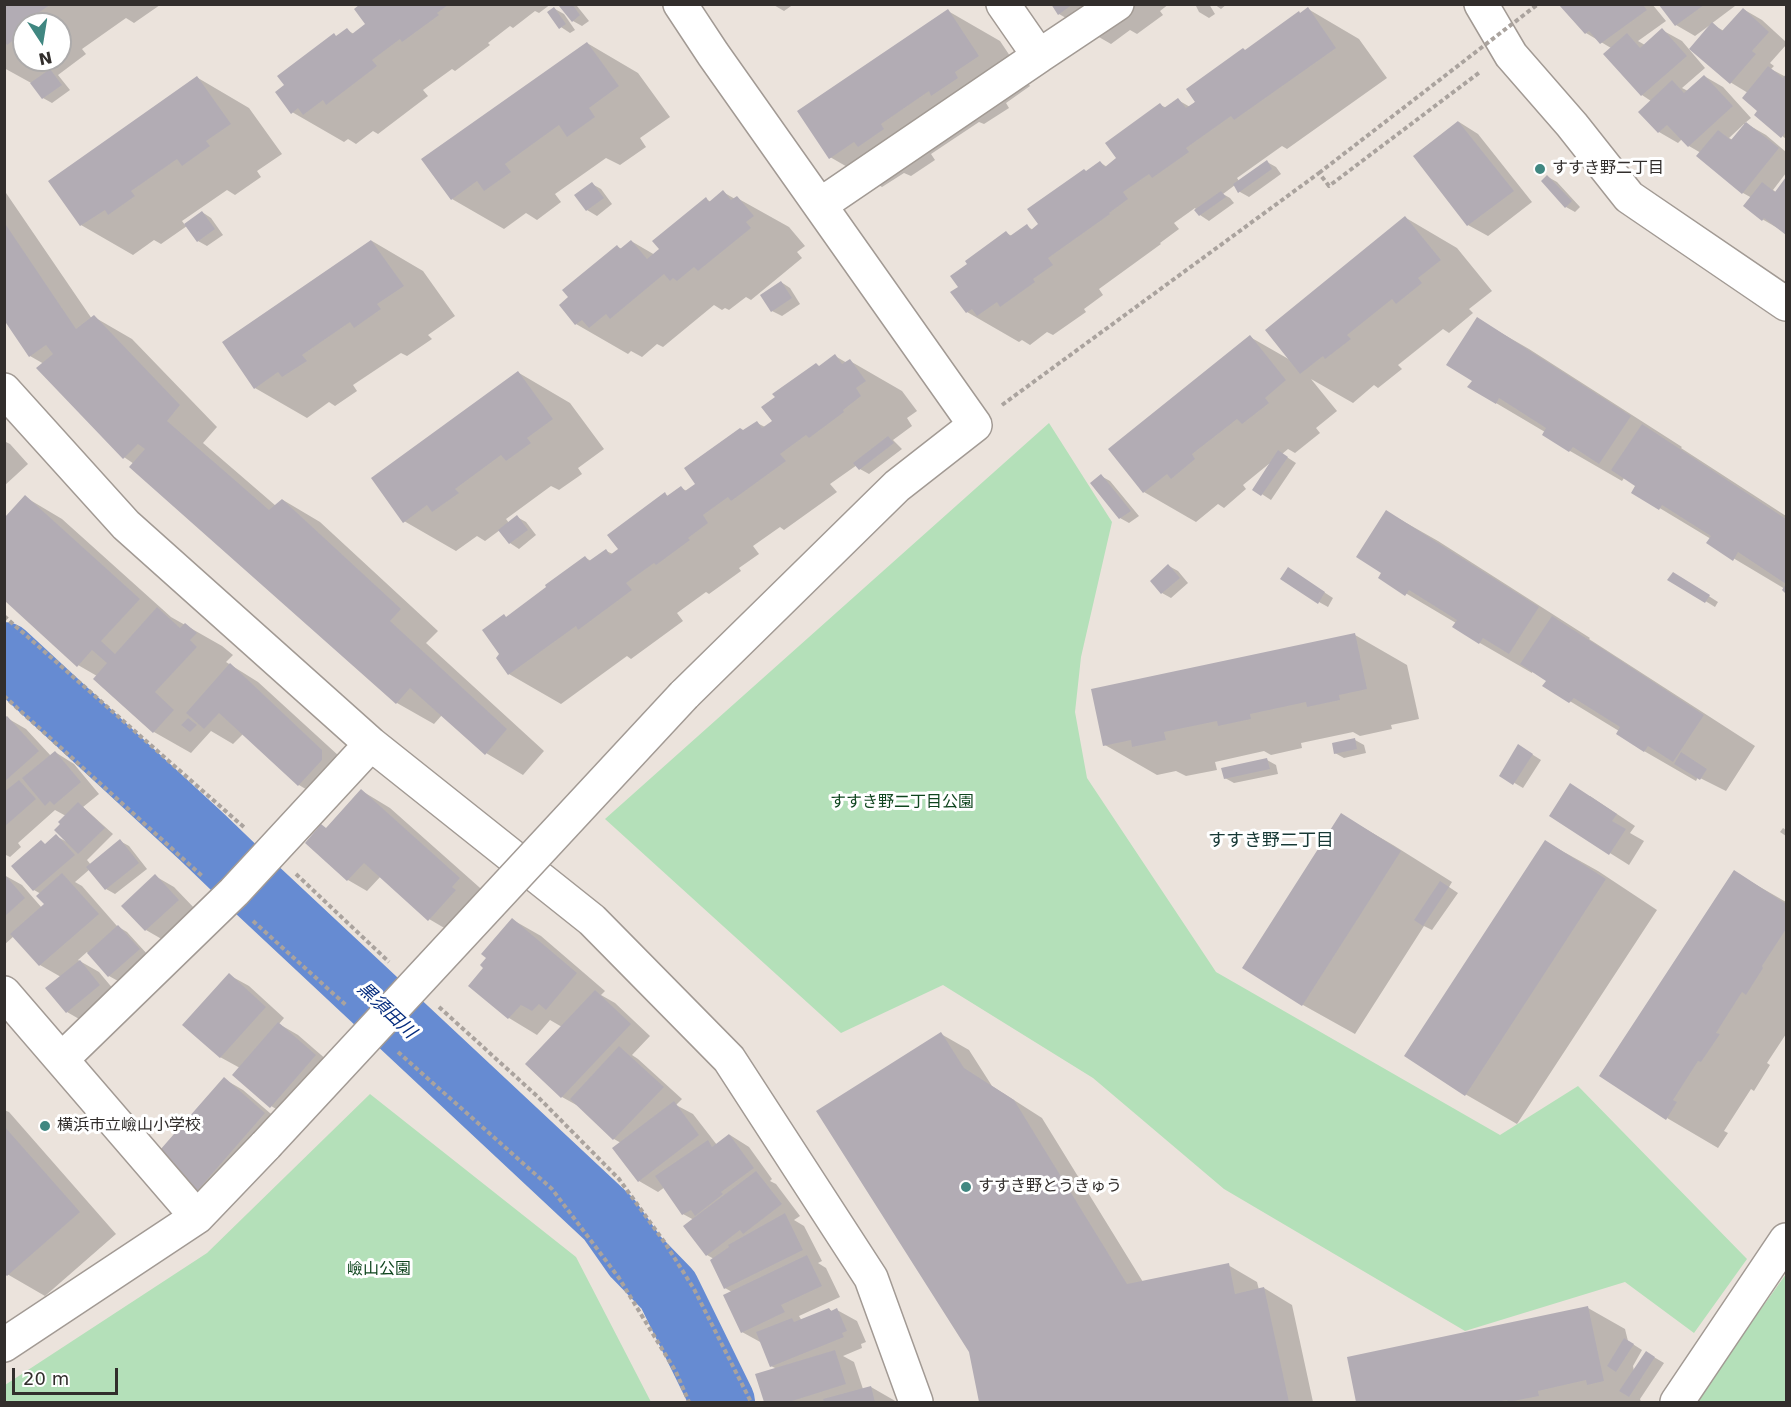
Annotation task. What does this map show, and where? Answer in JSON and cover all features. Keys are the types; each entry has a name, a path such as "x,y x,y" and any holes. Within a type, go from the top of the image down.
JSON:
{"street":[{"path":"4,1345 197,1217 684,695 897,486 975,425 680,4"},
{"path":"1003,4 1039,56"},
{"path":"820,205 1117,4"},
{"path":"1480,4 1511,55 1572,125 1629,197 1786,304"},
{"path":"4,390 126,525 371,744 592,920 729,1059 871,1278 916,1402"},
{"path":"62,1059 234,892 371,744"},
{"path":"4,993 197,1217"},
{"path":"1677,1402 1786,1240"}],"path":[{"path":"975,425 1319,173 1538,4"},
{"path":"1319,173 1329,186 1480,72 1506,46"}],"green space":[{"name":"すすき野二丁目公園","path":"1049,423 1112,522 1081,657 1075,712 1087,778 1216,972 1500,1135 1578,1086 1747,1259 1694,1333 1625,1282 1465,1331 1224,1189 1093,1078 943,985 841,1033 605,819"},
{"name":"嶮山公園","path":"370,1094 576,1257 651,1402 5,1402 5,1385 207,1253"},
{"path":"1786,1274 1786,1402 1696,1402 1706,1386"}],"building":[{"path":"4,4 51,4 40,12 12,12 12,41 7,45 4,41"},
{"path":"572,4 580,15 572,22 559,6"},
{"path":"1051,4 1073,4 1058,15"},
{"path":"359,5 448,5 437,13 439,15 402,42 400,39 372,60 377,66 326,105 323,100 303,115 298,108 291,114 275,92 284,85 277,76 334,33 336,36 347,28 352,34 365,24 354,9"},
{"path":"1559,5 1643,5 1647,10 1600,44 1589,31 1585,34"},
{"path":"1659,5 1704,5 1675,26"},
{"path":"554,7 566,24 559,29 547,12"},
{"path":"1308,7 1336,48 1234,120 1231,116 1186,148 1189,152 1152,178 1149,174 1123,192 1128,199 1048,258 1053,265 1033,279 1035,282 1000,307 997,302 977,316 972,309 966,313 950,292 958,287 950,276 967,264 965,261 1006,231 1010,236 1027,224 1031,230 1038,224 1027,209 1084,169 1086,171 1100,161 1105,167 1116,158 1105,143 1160,103 1164,108 1178,98 1186,108 1195,102 1186,89 1243,48 1245,50"},
{"path":"1743,8 1769,32 1752,51 1756,54 1730,84 1689,49 1712,22 1722,31"},
{"path":"948,9 979,56 955,72 958,78 931,96 929,91 881,124 884,129 858,147 854,142 829,159 797,111"},
{"path":"1662,28 1687,56 1641,96 1603,54 1627,33 1640,48"},
{"path":"587,42 619,86 589,108 595,117 567,137 559,125 505,164 511,172 484,191 477,181 451,200 421,159"},
{"path":"1768,66 1783,78 1786,74 1786,132 1781,138 1754,115 1757,111 1742,98"},
{"path":"46,72 52,72 62,85 42,99 30,83"},
{"path":"1704,75 1733,106 1688,147 1667,125 1658,133 1638,112 1672,80 1684,93"},
{"path":"197,76 231,124 206,141 210,146 182,166 177,159 131,191 135,196 108,215 105,210 80,226 48,181"},
{"path":"1458,121 1514,191 1467,226 1413,156"},
{"path":"1746,122 1779,148 1742,194 1696,156 1718,130 1731,140"},
{"path":"1267,160 1272,169 1238,193 1233,184"},
{"path":"1547,175 1572,201 1565,208 1541,181"},
{"path":"1786,177 1786,235 1764,218 1762,221 1743,206 1762,182 1775,192"},
{"path":"592,182 604,198 586,211 574,195"},
{"path":"723,190 731,200 737,196 754,216 746,222 751,228 698,271 694,267 677,281 673,278 670,281 664,274 610,319 606,314 589,328 582,320 575,325 559,305 568,297 562,290 617,245 620,249 631,240 647,259 659,249 652,241 706,197 709,202"},
{"path":"1221,191 1226,197 1199,216 1194,210"},
{"path":"202,211 215,229 197,242 184,224"},
{"path":"1405,216 1441,260 1418,278 1422,283 1396,304 1392,299 1347,335 1351,339 1325,359 1323,356 1300,374 1265,330"},
{"path":"4,222 76,329 94,315 180,405 167,421 269,510 282,499 401,609 390,621 507,729 485,755 410,688 396,704 129,467 145,449 138,444 123,459 36,368 53,354 46,345 29,357 4,320"},
{"path":"371,240 404,286 377,304 381,309 354,328 350,322 302,355 307,361 282,377 278,372 254,389 222,342"},
{"path":"781,281 792,298 771,312 760,295"},
{"path":"1477,317 1631,416 1599,464 1573,447 1569,452 1542,435 1546,428 1499,398 1496,404 1467,387 1472,381 1446,365"},
{"path":"1250,335 1286,380 1265,398 1269,403 1242,424 1237,419 1192,454 1195,459 1171,479 1167,474 1143,493 1108,449"},
{"path":"835,354 842,364 850,359 866,381 856,388 861,396 809,438 806,435 780,454 786,461 731,501 728,497 703,515 708,523 688,538 690,540 626,583 632,590 578,630 576,626 508,675 496,658 499,654 482,630 504,614 506,617 585,556 589,561 606,549 610,555 618,549 607,535 665,492 667,496 681,486 685,491 695,484 684,468 740,428 743,430 757,421 762,428 772,421 761,407 775,397 772,394 816,363 819,366"},
{"path":"518,371 553,419 527,438 531,443 506,461 501,455 455,489 459,493 432,512 427,505 403,523 371,478"},
{"path":"1642,424 1786,519 1786,584 1738,552 1733,561 1706,543 1711,536 1662,505 1659,510 1631,493 1635,486 1611,470"},
{"path":"888,436 894,443 859,470 853,463"},
{"path":"1278,450 1288,457 1261,496 1252,490"},
{"path":"1101,474 1131,511 1119,519 1090,483"},
{"path":"25,495 140,599 101,641 115,654 157,607 180,628 185,623 197,633 190,640 197,647 155,692 174,710 153,733 93,679 107,663 92,650 77,667 5,601 5,517"},
{"path":"1386,510 1539,607 1509,654 1483,638 1479,644 1452,627 1457,620 1409,590 1405,596 1378,578 1381,573 1356,557"},
{"path":"517,515 528,530 509,544 498,530"},
{"path":"1168,564 1180,578 1161,594 1150,581"},
{"path":"1288,567 1325,592 1318,604 1280,579"},
{"path":"1673,572 1710,595 1705,603 1667,580"},
{"path":"1552,616 1704,715 1673,762 1648,746 1644,752 1616,734 1620,727 1574,698 1569,703 1542,686 1546,681 1520,664"},
{"path":"1355,633 1367,689 1339,695 1340,700 1307,707 1306,702 1250,714 1251,719 1218,726 1217,721 1164,732 1166,740 1132,747 1131,740 1103,746 1091,689"},
{"path":"230,663 322,750 322,760 298,786 219,713 204,729 186,713"},
{"path":"7,716 39,751 4,782 4,718"},
{"path":"188,718 197,725 190,732 181,725"},
{"path":"1355,738 1357,749 1334,754 1332,743"},
{"path":"1518,744 1533,754 1513,785 1499,776"},
{"path":"55,751 81,782 54,805 50,801 45,806 22,778"},
{"path":"1681,752 1707,769 1700,780 1674,764"},
{"path":"1267,758 1270,769 1224,779 1221,768"},
{"path":"19,780 36,799 4,827 4,792"},
{"path":"1570,783 1617,814 1612,821 1626,829 1609,855 1549,816"},
{"path":"361,789 460,878 452,887 456,890 428,921 364,863 347,881 305,843 321,824 326,828"},
{"path":"78,802 105,828 78,854 54,830 60,824 58,822"},
{"path":"1341,813 1401,851 1302,1006 1242,968"},
{"path":"56,834 75,855 33,891 11,866 41,840 45,844"},
{"path":"120,839 139,863 105,890 86,867"},
{"path":"1545,840 1606,879 1465,1096 1404,1056"},
{"path":"1734,870 1786,904 1786,929 1746,995 1742,992 1716,1033 1720,1034 1701,1062 1698,1061 1673,1100 1677,1102 1666,1120 1599,1076"},
{"path":"62,873 99,914 39,966 10,934 44,904 36,896"},
{"path":"4,874 25,898 4,917"},
{"path":"155,874 179,900 145,931 121,906"},
{"path":"1440,881 1449,887 1423,926 1414,920"},
{"path":"512,918 577,973 546,1010 539,1004 532,1011 521,1005 508,1019 468,986 483,968 480,965 486,958 481,954"},
{"path":"118,925 140,949 108,977 87,953"},
{"path":"80,960 100,985 66,1013 45,988"},
{"path":"229,973 266,1007 220,1058 182,1025"},
{"path":"595,990 631,1024 561,1098 525,1064"},
{"path":"278,1022 316,1055 270,1108 232,1075"},
{"name":"すすき野とうきゅう","path":"941,1032 964,1068 1014,1100 1127,1284 1229,1263 1235,1294 1264,1287 1289,1402 979,1402 969,1352 816,1111"},
{"path":"619,1046 664,1087 613,1140 570,1099"},
{"path":"224,1077 265,1113 197,1191 169,1167 174,1163 160,1150"},
{"path":"674,1101 699,1135 638,1182 612,1148"},
{"path":"4,1126 80,1212 7,1276 4,1273"},
{"path":"729,1134 754,1168 721,1192 723,1194 695,1216 691,1210 682,1215 655,1176 708,1140 712,1147"},
{"path":"756,1171 782,1204 743,1234 740,1230 706,1256 683,1226"},
{"path":"785,1213 803,1250 724,1289 710,1260 729,1247 728,1245"},
{"path":"807,1255 822,1286 781,1305 785,1312 741,1333 723,1295"},
{"path":"1588,1306 1604,1381 1587,1385 1586,1380 1538,1391 1539,1396 1508,1402 1507,1400 1496,1402 1356,1402 1347,1357"},
{"path":"829,1308 831,1311 837,1308 847,1331 842,1333 844,1337 770,1367 756,1332 792,1318 794,1322"},
{"path":"1624,1338 1634,1344 1616,1372 1607,1366"},
{"path":"835,1350 846,1384 789,1402 764,1402 755,1374"},
{"path":"1646,1351 1655,1357 1629,1397 1619,1391"},
{"path":"871,1386 875,1402 824,1402 823,1399"}],"waterway":[{"name":"黒須田川","path":"4,654 609,1219 635,1256 668,1290 723,1402"}],"place":[{"name":"すすき野二丁目","path":"1540,169"},
{"name":"横浜市立嶮山小学校","path":"45,1126"},
{"name":"すすき野とうきゅう","path":"966,1187"}],"district":[{"name":"すすき野二丁目","path":"1271,841"}]}
